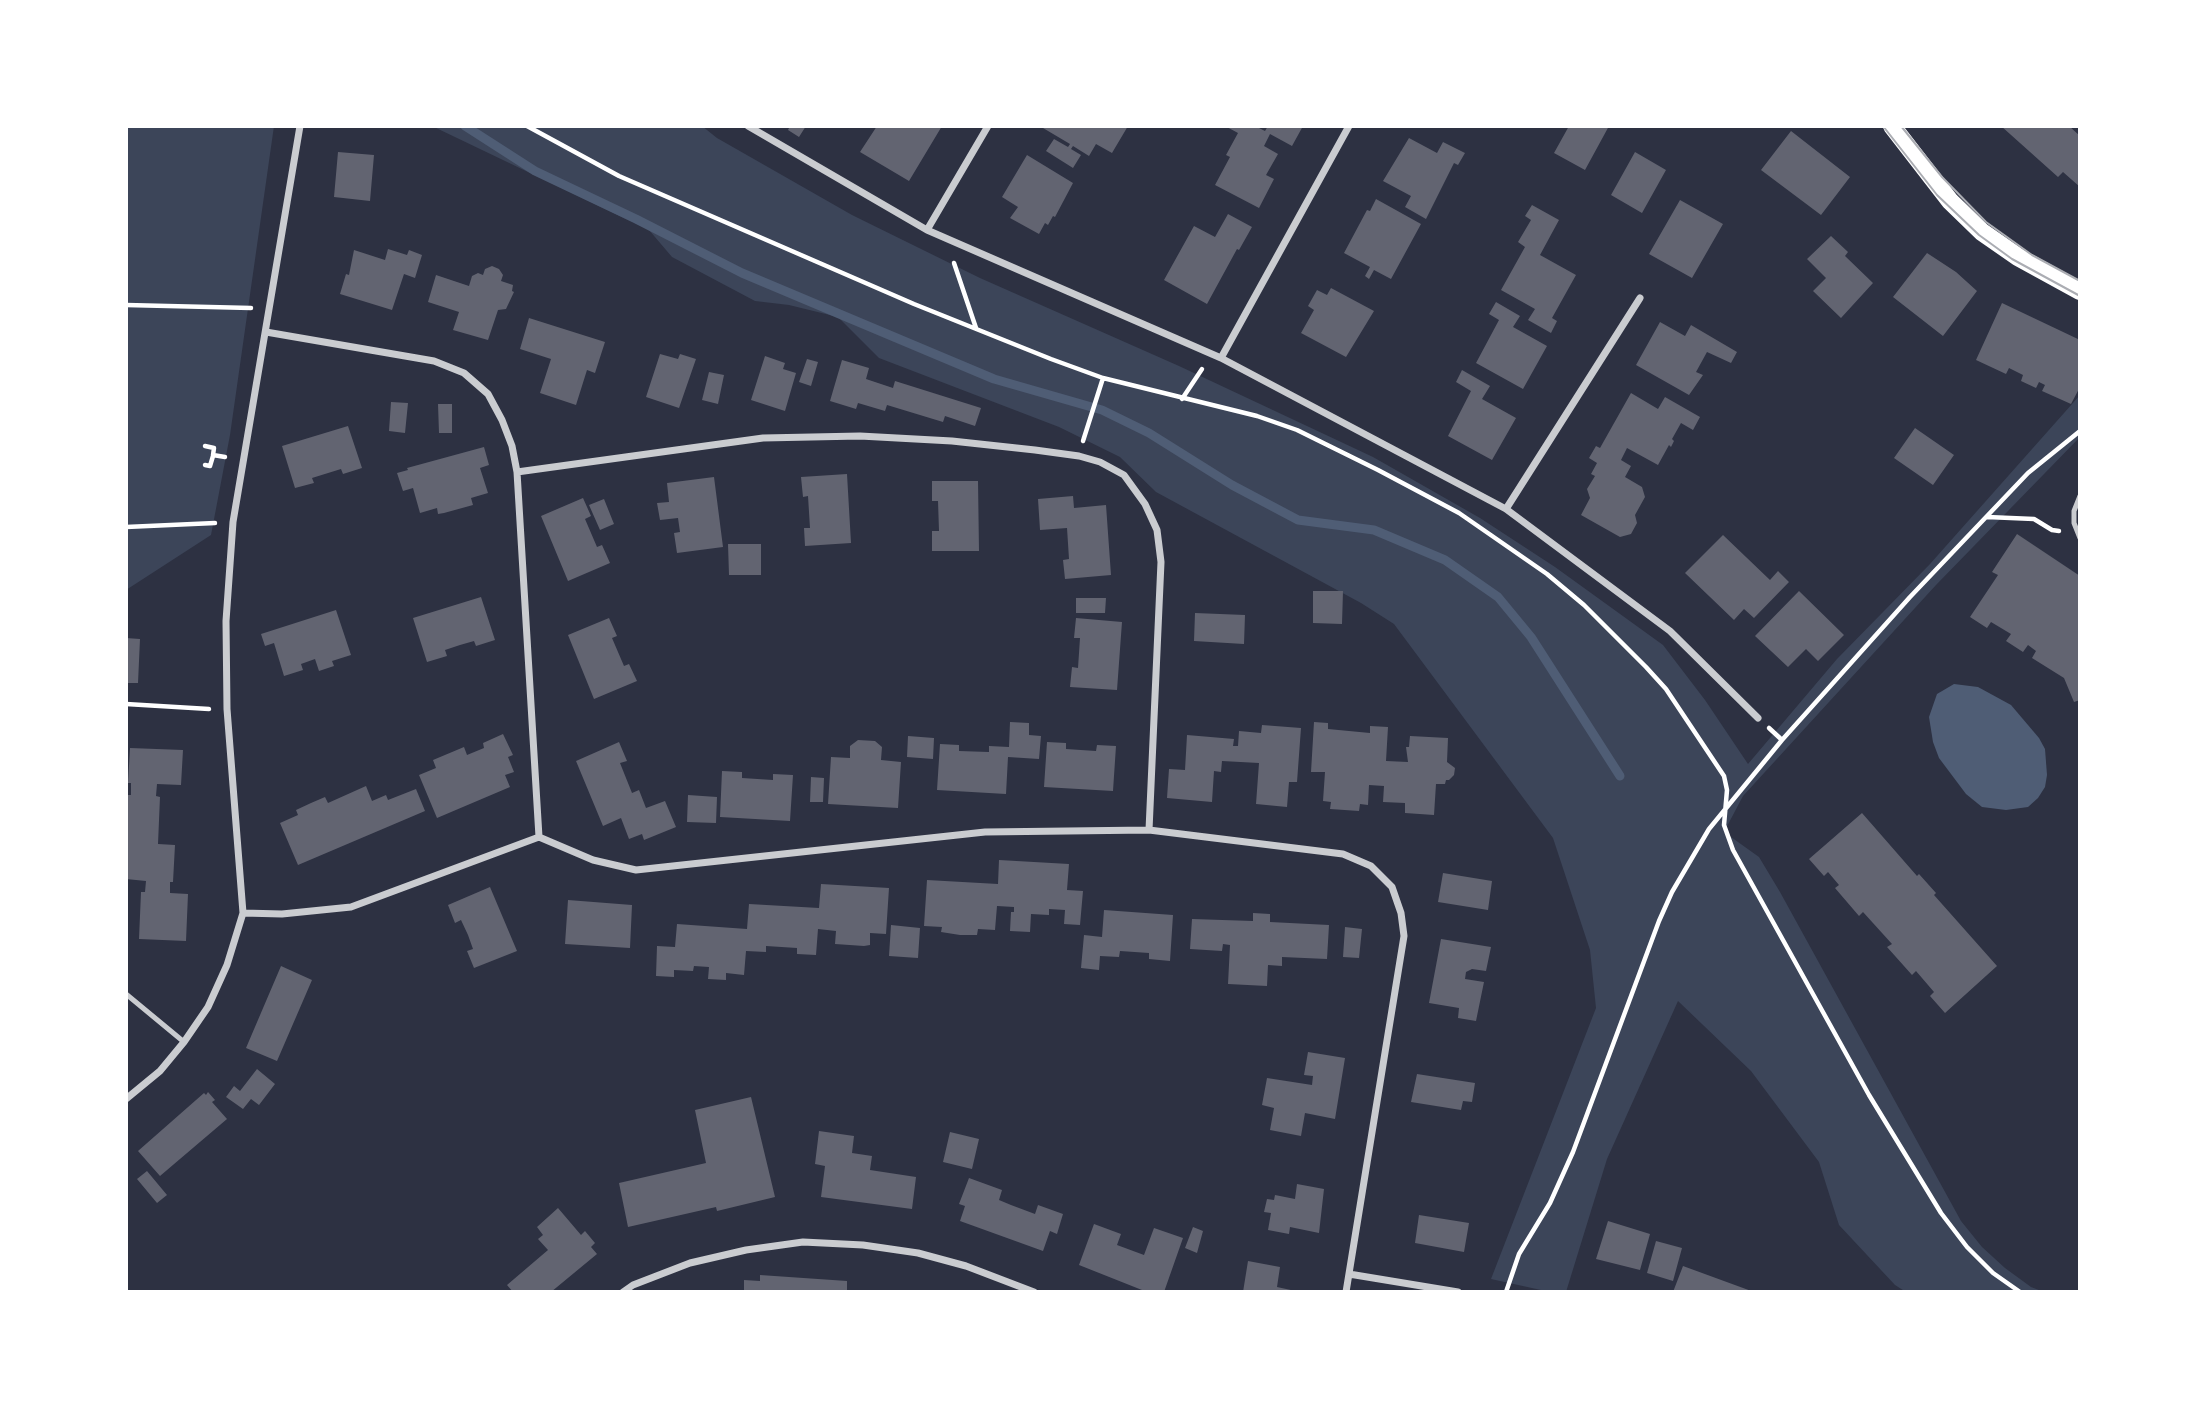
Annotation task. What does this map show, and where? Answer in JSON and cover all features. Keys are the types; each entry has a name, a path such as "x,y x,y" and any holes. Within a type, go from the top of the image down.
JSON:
{"main road":[{"path":"1892,126 1950,201 1982,232 2018,257 2080,291"}],"street":[{"path":"126,1100 160,1071 208,1007 227,965 243,913 227,709 226,621 233,522 300,126"},
{"path":"748,126 927,230 1221,358 1506,509 1670,631 1758,719"},
{"path":"927,230 988,126"},
{"path":"1221,358 1349,126"},
{"path":"1506,509 1640,298"},
{"path":"266,332 433,361 464,373 488,394 512,446 517,472 539,836"},
{"path":"517,472 763,438 846,437 952,441 1046,451 1100,462 1124,475 1145,504 1157,530 1161,562 1149,830"},
{"path":"243,913 282,914 351,907 539,836 593,860 636,870 985,832 1149,830 1343,853 1371,866 1392,887 1401,913 1404,936 1346,1292"},
{"path":"623,1292 633,1285 690,1263 746,1250 803,1242 863,1245 918,1253 966,1266 1034,1292"},
{"path":"1349,1274 1458,1292"}],"lane":[{"path":"2078,535 2074,511 2080,496"},
{"path":"126,994 184,1042"}],"path":[{"path":"527,126 619,176 914,304 1103,378 1256,416 1297,430 1459,513 1547,575 1584,606 1666,690 1724,776 1727,790 1724,825 1733,850 1913,1170 1967,1247 1993,1273 2020,1292"},
{"path":"945,238 976,328"},
{"path":"126,305 270,308"},
{"path":"1182,399 1202,369 1221,358"},
{"path":"1083,441 1103,378"},
{"path":"1506,1292 1519,1254 1550,1203 1573,1152 1672,892 1709,829 1791,729 1986,517 2028,473 2080,431"},
{"path":"205,446 214,448 211,466 205,465"},
{"path":"213,455 244,459"},
{"path":"1986,517 2034,519 2052,530 2078,535"},
{"path":"126,527 233,522"},
{"path":"126,704 227,709"}],"shaded area":[{"path":"126,126 274,126 230,435 211,535 126,590"},
{"path":"432,126 702,126 717,138 852,215 980,278 1179,366 1373,457 1480,518 1555,567 1663,645 1705,700 1748,764 1837,659 1930,564 2080,395 2080,437 1936,585 1743,796 1724,832 1759,857 1961,1221 1982,1247 2005,1268 2031,1287 2044,1292 1906,1292 1895,1285 1839,1225 1819,1162 1751,1071 1678,1001 1607,1159 1566,1292 1550,1292 1491,1279 1596,1008 1590,950 1553,838 1394,624 1361,603 1156,492 1120,457 1059,427 879,358 838,317 789,305 755,301 672,257 649,230"},
{"path":"1954,684 1978,687 2011,705 2039,738 2045,749 2047,775 2045,787 2028,807 2006,810 1982,807 1966,794 1939,758 1929,717 1937,694"}],"building":[{"path":"790,126 806,126 799,137 788,130"},
{"path":"877,126 942,126 909,181 860,152"},
{"path":"1128,126 1112,153 1096,144 1089,156 1073,146 1071,149 1081,155 1073,168 1046,151 1054,139 1068,147 1070,144 1043,128"},
{"path":"1225,126 1255,126 1265,131 1268,126 1303,126 1292,146 1270,134 1264,146 1278,154 1266,175 1274,179 1259,208 1215,185 1230,157 1226,155 1238,133"},
{"path":"1569,126 1609,126 1585,170 1554,153"},
{"path":"2001,126 2069,126 2080,136 2080,187 2063,172 2058,177"},
{"path":"1791,131 1850,177 1821,215 1761,170"},
{"path":"1409,138 1437,153 1443,142 1465,153 1458,165 1454,163 1426,219 1405,207 1411,196 1383,181"},
{"path":"338,152 374,155 370,201 334,197"},
{"path":"1635,152 1666,170 1642,213 1611,195"},
{"path":"1027,155 1073,183 1055,217 1053,216 1048,225 1045,223 1039,234 1010,218 1018,207 1002,197"},
{"path":"1376,199 1421,224 1391,279 1374,270 1369,279 1365,276 1370,267 1344,253 1367,210 1370,211"},
{"path":"1680,200 1723,224 1692,278 1649,254"},
{"path":"1532,205 1559,220 1540,255 1576,275 1552,318 1557,321 1551,333 1528,320 1535,309 1501,290 1525,247 1518,242 1531,220 1525,216"},
{"path":"1228,214 1252,227 1207,304 1164,280 1194,226 1215,237"},
{"path":"1831,236 1848,252 1845,256 1873,283 1841,318 1813,291 1826,278 1807,259"},
{"path":"388,249 407,255 409,250 422,255 415,278 404,274 392,310 340,294 346,274 349,275 354,250 385,260"},
{"path":"1927,253 1956,272 1977,291 1943,336 1893,297"},
{"path":"492,266 499,269 503,275 501,281 513,285 514,292 506,309 498,310 488,340 453,330 459,312 428,302 436,275 469,286 472,276 478,273 483,275 485,269"},
{"path":"1331,288 1374,311 1346,357 1301,333 1314,310 1308,306 1317,290 1327,295"},
{"path":"1496,302 1520,316 1513,327 1547,346 1523,389 1476,363 1499,320 1489,314"},
{"path":"2002,303 2080,340 2080,387 2071,404 2042,391 2045,385 2039,382 2036,388 2021,381 2023,375 2009,368 2006,374 1976,360"},
{"path":"529,318 605,342 595,373 587,370 576,405 540,393 551,359 520,349"},
{"path":"1660,322 1685,336 1691,325 1737,352 1731,363 1707,352 1696,372 1703,375 1689,395 1636,365"},
{"path":"660,354 678,359 680,354 696,359 679,408 646,397"},
{"path":"765,356 785,363 783,369 796,373 785,411 751,400"},
{"path":"807,359 818,362 811,386 799,382"},
{"path":"842,360 869,368 866,379 893,388 895,381 981,408 975,426 945,416 943,422 887,405 885,411 858,403 856,409 830,401"},
{"path":"1462,370 1490,386 1482,399 1516,418 1492,460 1448,436 1471,391 1456,382"},
{"path":"709,372 724,375 718,404 702,400"},
{"path":"1631,393 1658,409 1665,397 1700,417 1693,430 1681,423 1672,439 1674,441 1671,447 1669,445 1658,465 1627,448 1621,460 1631,466 1625,477 1642,487 1645,497 1635,515 1637,523 1631,534 1620,537 1581,515 1590,498 1587,489 1595,476 1591,474 1597,463 1589,458 1596,446 1600,448"},
{"path":"391,402 408,403 405,433 389,431"},
{"path":"438,404 452,404 452,433 439,433"},
{"path":"348,426 362,468 343,474 341,469 312,478 314,483 295,488 282,446"},
{"path":"1915,428 1954,455 1933,485 1894,458"},
{"path":"484,447 489,465 480,468 488,493 471,498 473,505 438,514 437,508 420,513 413,488 403,491 397,473"},
{"path":"847,474 851,543 805,546 804,528 810,528 808,496 803,497 801,477"},
{"path":"714,477 723,547 677,553 674,533 680,532 678,518 660,520 657,503 669,502 667,483"},
{"path":"932,481 978,481 979,551 932,551 932,531 939,531 938,501 932,501"},
{"path":"1073,496 1074,508 1106,505 1111,575 1065,579 1063,560 1069,559 1067,528 1040,530 1038,499"},
{"path":"583,498 591,516 585,519 597,547 602,545 610,563 568,581 541,516"},
{"path":"604,499 614,524 600,530 589,505"},
{"path":"2017,534 2080,576 2080,700 2074,702 2064,678 2032,658 2036,651 2028,645 2023,652 2006,641 2011,634 1991,622 1987,628 1970,617 1998,575 1992,572"},
{"path":"1723,535 1770,580 1778,571 1789,582 1754,618 1744,609 1734,620 1685,573"},
{"path":"728,544 761,544 761,575 729,575"},
{"path":"1313,591 1343,591 1342,624 1313,623"},
{"path":"1799,591 1844,635 1818,661 1806,649 1788,667 1755,636"},
{"path":"481,597 495,640 476,646 474,641 460,645 445,650 447,656 427,662 413,618"},
{"path":"1076,598 1106,598 1105,613 1076,613"},
{"path":"336,610 351,655 332,661 334,666 319,671 315,659 301,664 303,670 284,676 274,643 265,646 261,634"},
{"path":"1195,613 1245,615 1244,644 1194,641"},
{"path":"609,618 617,636 612,638 624,666 629,664 637,681 594,699 568,635"},
{"path":"1076,618 1122,622 1117,690 1070,687 1072,667 1078,668 1080,638 1074,638"},
{"path":"126,638 140,639 138,683 126,683"},
{"path":"1010,722 1029,723 1029,735 1041,736 1039,759 1008,757 1006,794 937,790 940,744 959,745 959,751 989,752 989,746 1009,747"},
{"path":"1314,722 1328,723 1328,729 1370,733 1370,726 1388,727 1386,761 1408,762 1406,747 1409,747 1410,736 1448,738 1447,762 1455,768 1454,775 1446,780 1445,784 1436,784 1434,815 1405,813 1405,803 1383,802 1384,786 1369,785 1368,805 1360,804 1359,811 1330,809 1331,802 1323,801 1325,772 1311,772"},
{"path":"1262,725 1301,728 1297,782 1289,782 1287,807 1256,804 1259,763 1222,761 1221,772 1214,771 1212,802 1167,798 1169,769 1185,770 1187,735 1234,739 1233,746 1238,746 1239,731 1261,733"},
{"path":"503,734 513,755 508,757 514,772 505,775 510,787 437,818 419,775 436,768 433,760 464,747 467,755 484,748 483,743"},
{"path":"908,736 934,738 933,759 907,757"},
{"path":"858,740 875,741 882,747 881,760 901,762 898,808 828,804 831,757 850,758 850,746"},
{"path":"619,742 627,761 620,763 632,793 639,790 646,808 665,801 676,827 644,840 642,834 629,839 621,818 603,826 576,761"},
{"path":"1047,742 1066,743 1066,749 1096,751 1097,745 1116,746 1113,791 1044,787"},
{"path":"130,748 183,750 181,785 157,784 156,796 160,797 158,844 175,845 170,893 188,894 186,941 139,939 141,892 145,892 146,881 126,879 126,795 131,795 131,783 128,783"},
{"path":"722,771 742,772 742,778 773,780 773,774 793,775 790,821 720,817"},
{"path":"811,777 824,778 823,802 810,802"},
{"path":"366,786 372,801 386,795 388,800 416,789 425,811 298,865 280,823 298,815 296,810 311,803 325,797 328,803"},
{"path":"688,795 717,797 716,823 687,822"},
{"path":"1862,813 1917,876 1919,874 1936,893 1934,895 1997,966 1945,1013 1930,996 1934,992 1916,971 1912,975 1887,947 1892,944 1863,912 1859,916 1835,888 1839,885 1828,872 1824,876 1809,859"},
{"path":"999,860 1069,864 1067,890 1083,891 1080,925 1064,924 1065,910 1049,909 1049,915 1031,914 1030,932 1010,931 1011,912 1014,912 1014,907 997,906 995,930 978,929 977,935 941,932 942,927 924,926 927,880 998,884"},
{"path":"1443,873 1492,881 1488,910 1438,902"},
{"path":"821,884 889,888 886,934 870,933 870,945 835,944 836,931 818,929 816,955 797,954 797,948 766,946 766,952 746,951 744,975 726,973 726,980 708,979 709,967 694,966 693,971 674,970 674,977 656,976 657,946 675,947 677,924 747,929 749,904 819,908"},
{"path":"490,887 517,951 474,968 467,951 473,949 468,935 461,920 455,923 448,905"},
{"path":"568,900 632,905 630,948 565,944"},
{"path":"1104,910 1173,915 1170,961 1149,959 1149,953 1120,951 1119,957 1100,956 1099,970 1081,968 1084,935 1102,937"},
{"path":"1253,913 1270,914 1270,922 1329,925 1327,959 1282,957 1282,966 1268,965 1267,986 1228,984 1230,945 1223,944 1222,951 1190,949 1192,919 1253,921"},
{"path":"891,925 920,928 918,958 889,956"},
{"path":"1345,927 1362,929 1359,958 1343,957"},
{"path":"1441,939 1491,947 1486,971 1472,969 1466,972 1465,979 1484,982 1476,1021 1458,1018 1459,1008 1429,1003"},
{"path":"281,966 312,980 277,1061 246,1048"},
{"path":"1308,1052 1345,1058 1335,1119 1305,1113 1301,1136 1270,1130 1274,1108 1262,1105 1267,1078 1312,1085 1313,1076 1304,1075"},
{"path":"257,1069 275,1084 259,1105 251,1099 243,1109 226,1097 234,1086 240,1091"},
{"path":"1417,1074 1475,1083 1472,1102 1463,1101 1461,1110 1411,1102"},
{"path":"208,1092 215,1100 212,1102 227,1119 160,1176 138,1151"},
{"path":"751,1097 775,1197 717,1211 716,1207 628,1227 619,1183 706,1163 695,1110"},
{"path":"819,1131 854,1136 852,1153 872,1156 870,1170 916,1177 912,1209 821,1197 825,1166 815,1164"},
{"path":"950,1132 979,1139 972,1169 943,1162"},
{"path":"147,1171 167,1195 157,1203 137,1179"},
{"path":"969,1178 1002,1190 999,1200 1011,1205 1035,1214 1038,1205 1063,1214 1057,1234 1050,1231 1043,1251 960,1221 965,1206 959,1204"},
{"path":"1297,1184 1324,1189 1319,1233 1290,1227 1289,1234 1268,1230 1271,1213 1264,1212 1267,1199 1274,1200 1275,1195 1295,1199"},
{"path":"558,1208 581,1235 585,1231 595,1243 591,1247 597,1254 551,1292 513,1292 507,1285 548,1250 538,1239 543,1235 537,1227"},
{"path":"1419,1215 1469,1223 1464,1252 1415,1243"},
{"path":"1608,1221 1650,1234 1640,1270 1596,1259"},
{"path":"1094,1224 1121,1234 1117,1245 1144,1255 1154,1228 1183,1238 1164,1292 1147,1292 1079,1265"},
{"path":"1193,1227 1203,1231 1197,1253 1185,1248"},
{"path":"1656,1241 1682,1248 1673,1281 1647,1273"},
{"path":"1248,1261 1280,1267 1277,1287 1300,1292 1243,1292"},
{"path":"1683,1266 1754,1292 1673,1292"},
{"path":"760,1275 847,1281 847,1292 744,1292 744,1280 760,1281"}],"waterway":[{"path":"465,126 535,171 742,273 994,379 1102,410 1149,433 1232,485 1298,520 1374,530 1445,560 1498,597 1531,637 1620,776"}],"tram line":[{"path":"1883,126 1937,195 1979,235 2012,259 2080,296"},
{"path":"1901,126 1942,177 1986,222 2032,255 2080,281"}]}
